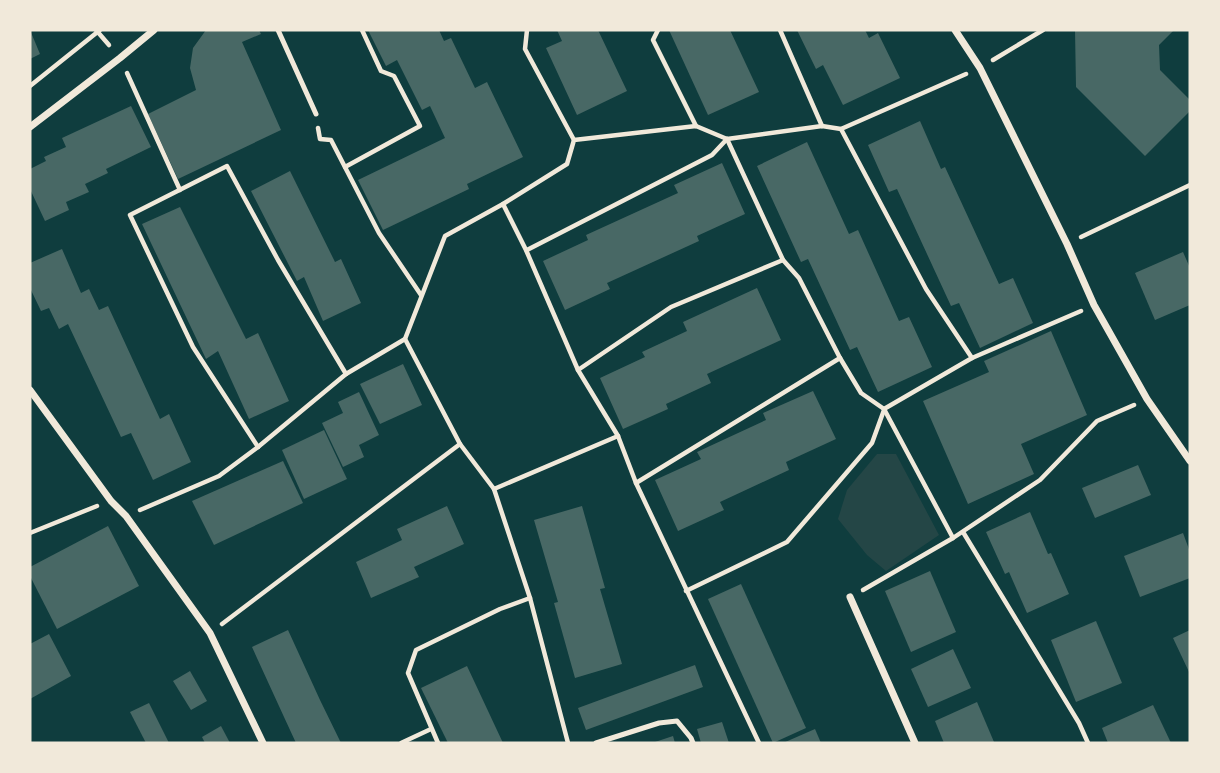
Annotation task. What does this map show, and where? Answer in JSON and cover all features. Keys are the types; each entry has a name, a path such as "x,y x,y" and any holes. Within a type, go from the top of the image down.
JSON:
{"street":[{"path":"30,127 154,30"},
{"path":"955,30 980,68 1067,244 1094,305 1147,399 1190,461"},
{"path":"30,390 111,501 126,516 210,633 263,743"},
{"path":"850,597 915,743"}],"lane":[{"path":"278,30 316,114"},
{"path":"596,743 659,723 677,721 693,743"}],"path":[{"path":"30,86 100,30"},
{"path":"345,167 420,126 394,76 381,71 362,30"},
{"path":"126,516 219,476 346,374 405,339 445,236 567,164 574,140 525,49 527,30"},
{"path":"658,30 653,40 696,126"},
{"path":"780,30 822,126"},
{"path":"574,140 696,126 727,139 822,126 841,129 980,68 1043,30"},
{"path":"120,58 180,190"},
{"path":"316,114 320,139 331,140 379,233 421,296"},
{"path":"841,129 926,289 972,358"},
{"path":"526,250 712,155 727,139"},
{"path":"727,139 783,260 799,278 839,358 861,393 884,409 953,538"},
{"path":"258,447 193,346 130,215 227,166 278,260 346,374"},
{"path":"1067,244 1190,185"},
{"path":"503,204 578,370 618,436 635,483 759,743"},
{"path":"578,370 671,307 783,260"},
{"path":"686,591 787,542 872,443 884,409 972,358 1094,305"},
{"path":"405,339 460,444 494,489 530,598 568,743"},
{"path":"635,483 839,358"},
{"path":"850,597 963,532 1040,480 1097,421 1147,399"},
{"path":"494,489 618,436"},
{"path":"210,633 460,444"},
{"path":"30,533 111,501"},
{"path":"963,532 1079,723 1088,743"},
{"path":"438,743 408,673 416,649 500,609 530,598"},
{"path":"401,743 430,729"}],"shaded area":[{"path":"877,454 896,454 939,535 886,571 867,555 838,519 847,490"}],"building":[{"path":"30,30 40,54 30,59"},
{"path":"206,30 259,30 261,34 242,42 281,130 178,179 148,114 196,90 190,68 193,48"},
{"path":"368,30 439,30 444,41 451,38 475,88 487,82 523,157 467,184 469,189 383,230 358,180 445,138 430,106 422,110 397,60 386,66"},
{"path":"557,30 598,30 627,91 577,115 546,48 562,41"},
{"path":"669,30 730,30 759,92 708,115"},
{"path":"797,30 865,30 869,38 878,33 900,78 843,105 823,65 816,69"},
{"path":"1075,30 1174,30 1159,45 1160,70 1190,100 1190,111 1145,156 1076,87"},
{"path":"131,106 151,147 106,169 108,173 85,184 89,192 66,202 69,210 45,221 30,189 30,169 46,161 44,157 66,147 62,138"},
{"path":"920,121 941,169 945,167 999,284 1013,278 1033,323 980,348 959,303 951,306 897,189 889,192 868,145"},
{"path":"807,142 849,234 858,230 899,321 909,317 932,367 878,392 857,347 850,350 808,259 801,262 757,166"},
{"path":"722,163 745,214 697,236 699,241 607,283 610,289 565,310 543,261 588,240 586,235 678,193 674,185"},
{"path":"290,171 335,262 341,259 361,303 323,321 304,277 297,281 251,191"},
{"path":"180,207 246,339 258,333 289,401 249,419 218,351 206,359 142,224"},
{"path":"62,249 81,293 89,289 99,310 108,306 160,419 169,414 191,462 153,480 131,433 121,437 68,324 59,329 49,308 41,311 30,288 30,263"},
{"path":"1183,252 1190,268 1190,305 1155,320 1135,273"},
{"path":"757,288 781,340 707,374 711,383 666,404 668,409 623,429 600,378 645,357 642,352 687,331 683,322"},
{"path":"1051,331 1087,415 1021,444 1034,474 968,504 923,401 989,372 984,361"},
{"path":"403,364 422,405 380,424 360,384"},
{"path":"813,391 836,439 786,462 789,470 720,502 724,510 678,531 655,480 701,459 697,452 766,420 763,413"},
{"path":"359,392 379,435 359,445 364,457 343,467 322,423 343,413 338,402"},
{"path":"324,430 347,479 304,499 282,450"},
{"path":"283,461 303,503 214,545 192,501"},
{"path":"1138,465 1151,495 1095,518 1082,488"},
{"path":"447,506 464,544 414,567 419,577 371,598 356,562 402,540 397,529"},
{"path":"582,506 605,588 600,589 622,664 575,678 554,603 558,602 534,520"},
{"path":"1030,512 1069,594 1027,613 1009,572 1005,574 986,532"},
{"path":"108,526 139,586 57,629 30,576 30,567"},
{"path":"1183,533 1190,552 1190,578 1140,597 1124,556"},
{"path":"930,571 956,632 911,652 885,591"},
{"path":"741,584 806,728 773,743 708,599"},
{"path":"1096,621 1122,683 1076,702 1051,640"},
{"path":"288,630 341,743 296,743 252,647"},
{"path":"1190,630 1190,674 1173,638"},
{"path":"49,634 71,676 30,699 30,644"},
{"path":"953,649 971,688 928,707 911,669"},
{"path":"695,665 703,687 586,730 578,708"},
{"path":"467,666 503,743 448,743 421,688"},
{"path":"190,671 207,701 191,710 173,681"},
{"path":"977,702 994,742 944,743 935,721"},
{"path":"149,703 169,743 146,743 130,712"},
{"path":"1153,705 1171,743 1108,743 1102,728"},
{"path":"722,722 729,743 701,743 697,729"},
{"path":"221,726 230,743 205,743 202,737"},
{"path":"815,729 821,743 783,743"},
{"path":"673,736 675,743 652,743"}]}
